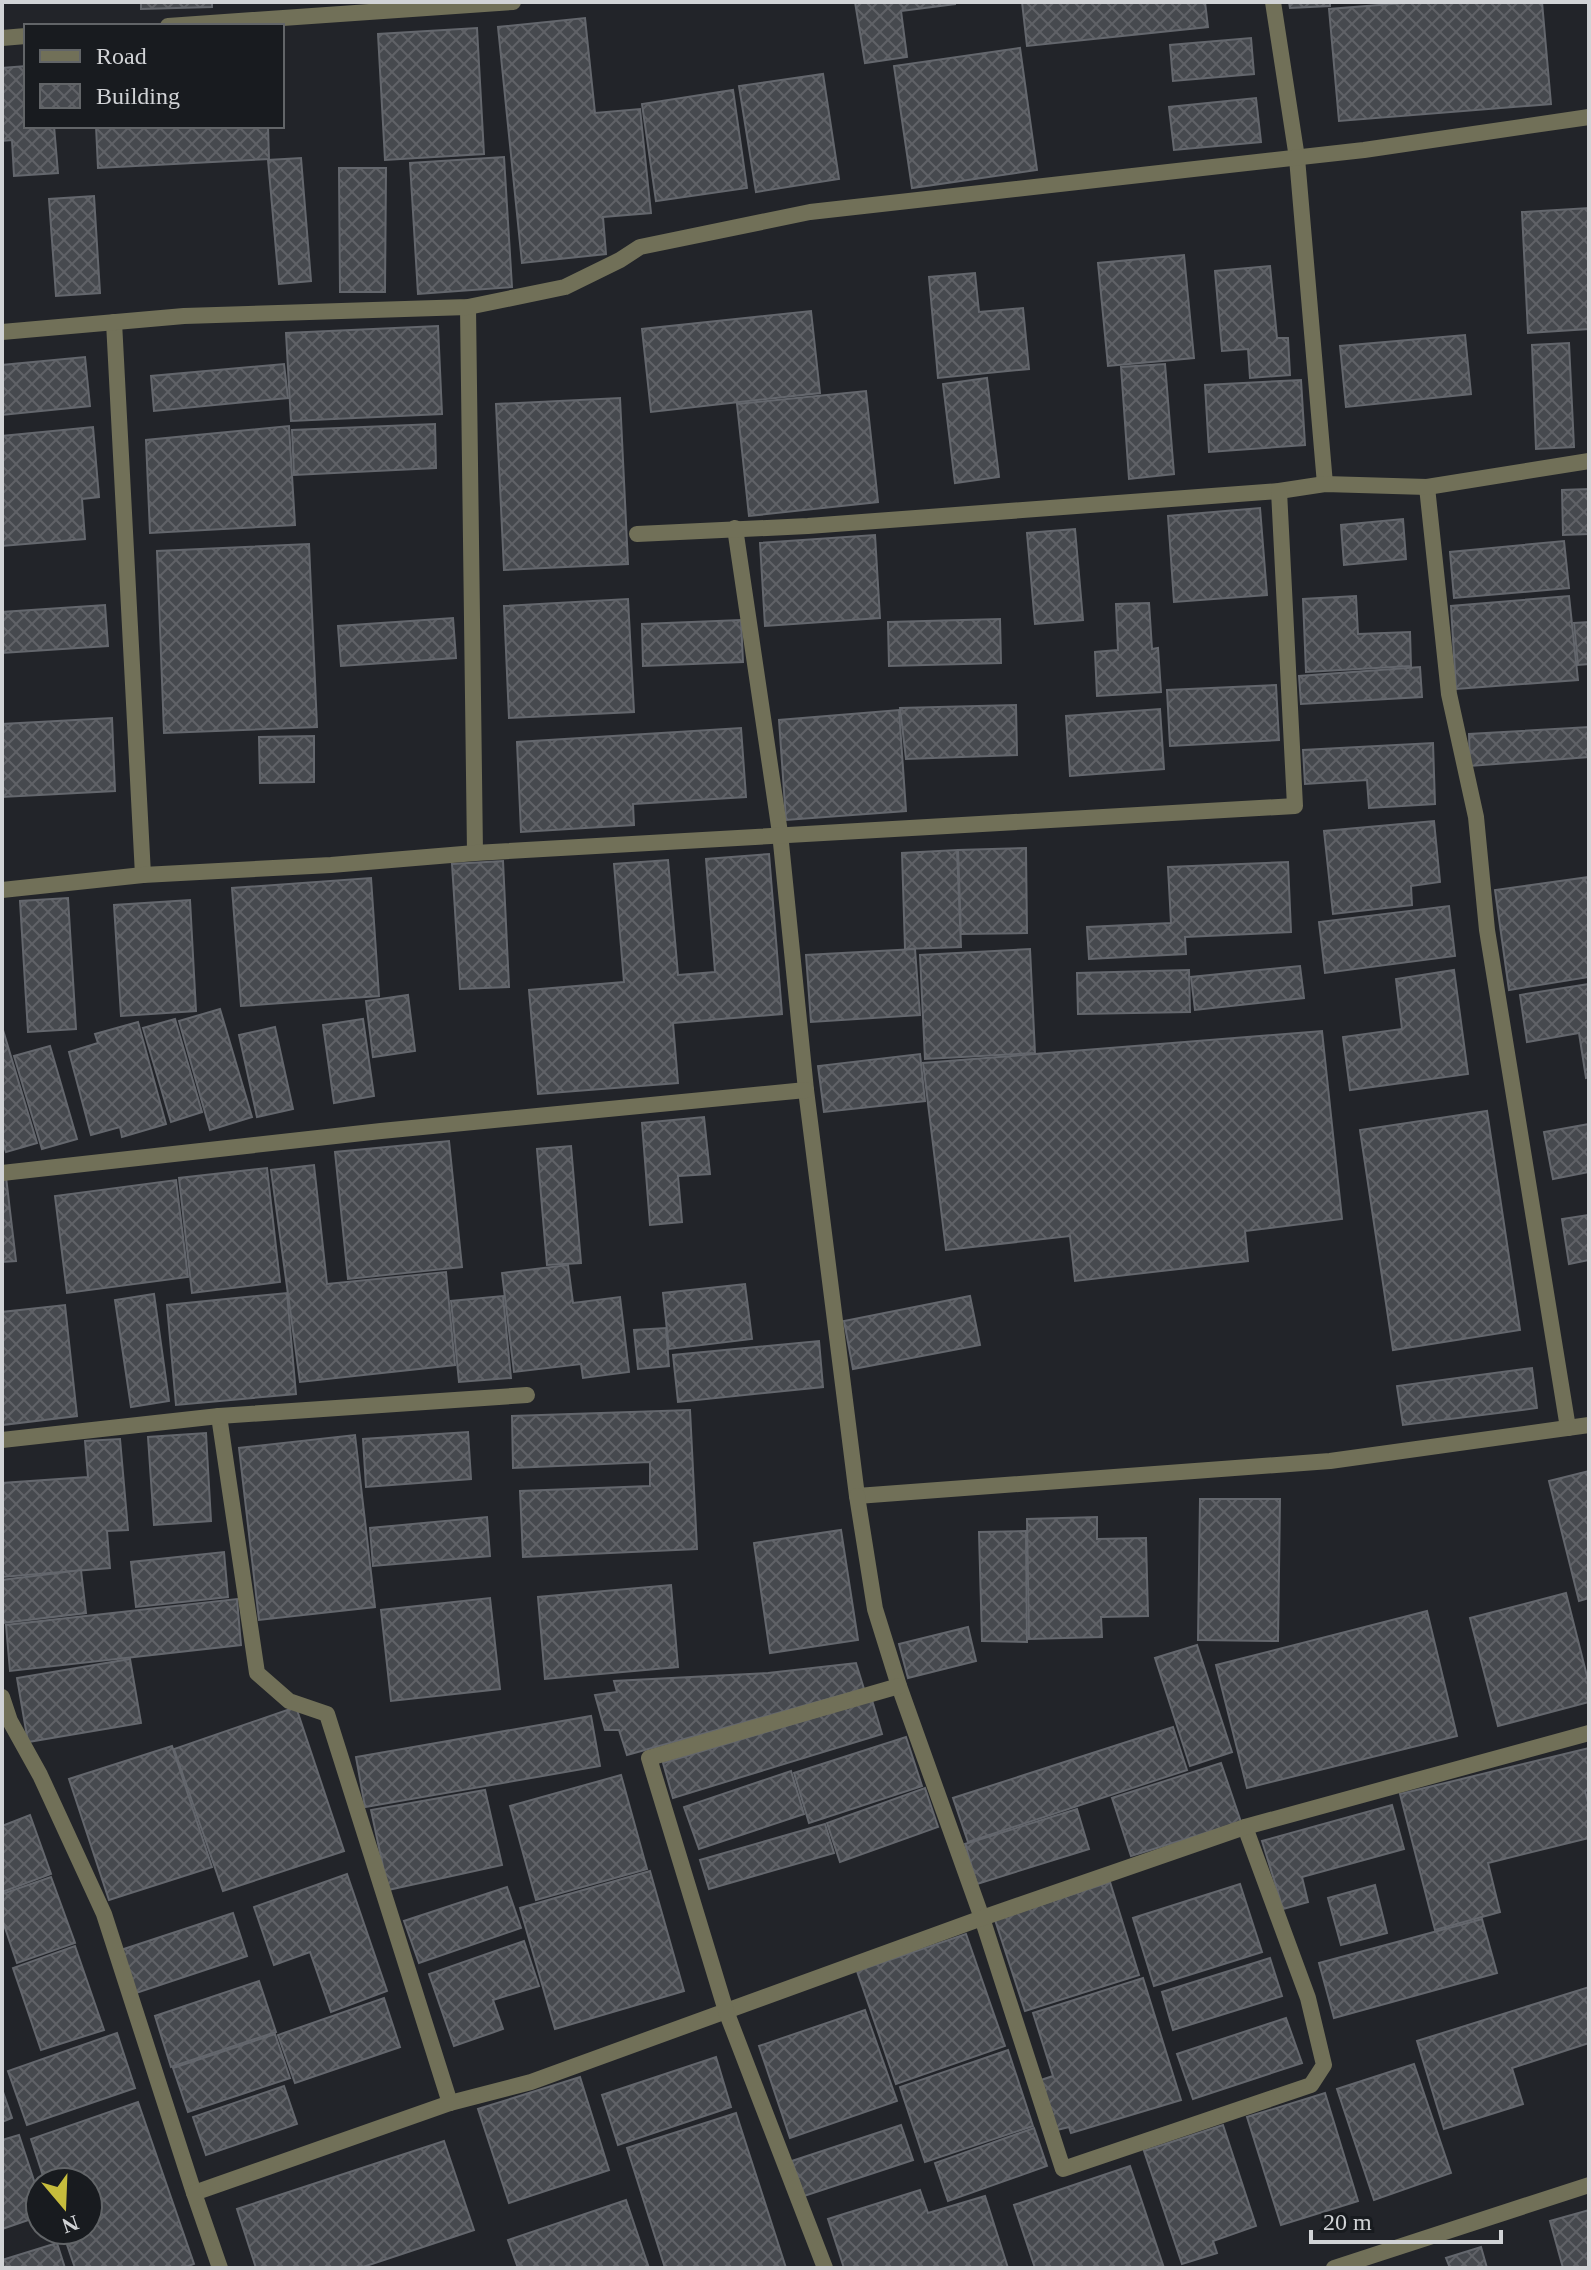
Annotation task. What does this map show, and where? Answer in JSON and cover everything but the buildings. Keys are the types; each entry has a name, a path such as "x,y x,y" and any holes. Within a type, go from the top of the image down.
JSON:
{"street":[{"path":"197,24 513,2"},
{"path":"1273,2 1297,158 1325,484"},
{"path":"2,38 24,36"},
{"path":"2,332 184,316 468,307 565,287 640,247 810,212 1297,158 1589,117"},
{"path":"468,307 475,853"},
{"path":"114,322 143,875"},
{"path":"637,534 808,526 1279,491 1325,484 1427,487 1589,461"},
{"path":"1427,487 1449,694 1476,817 1487,930 1568,1428"},
{"path":"2,890 143,875 780,833 1295,806 1279,491"},
{"path":"735,528 780,833 806,1090 857,1496 875,1609 899,1686 982,1918 1063,2169 1286,2095 1311,2085 1324,2065 1308,1998 1245,1827"},
{"path":"2,1173 381,1131 806,1090"},
{"path":"2,1440 219,1416 527,1395"},
{"path":"219,1416 257,1673 289,1701 327,1714 450,2103"},
{"path":"857,1496 1330,1461 1589,1425"},
{"path":"825,2268 726,2011 649,1758 899,1686"},
{"path":"2,1697 10,1721 40,1775 104,1914 220,2268"},
{"path":"194,2193 450,2103 531,2082 982,1918 1245,1827 1589,1733"},
{"path":"1334,2268 1589,2185"}]}
